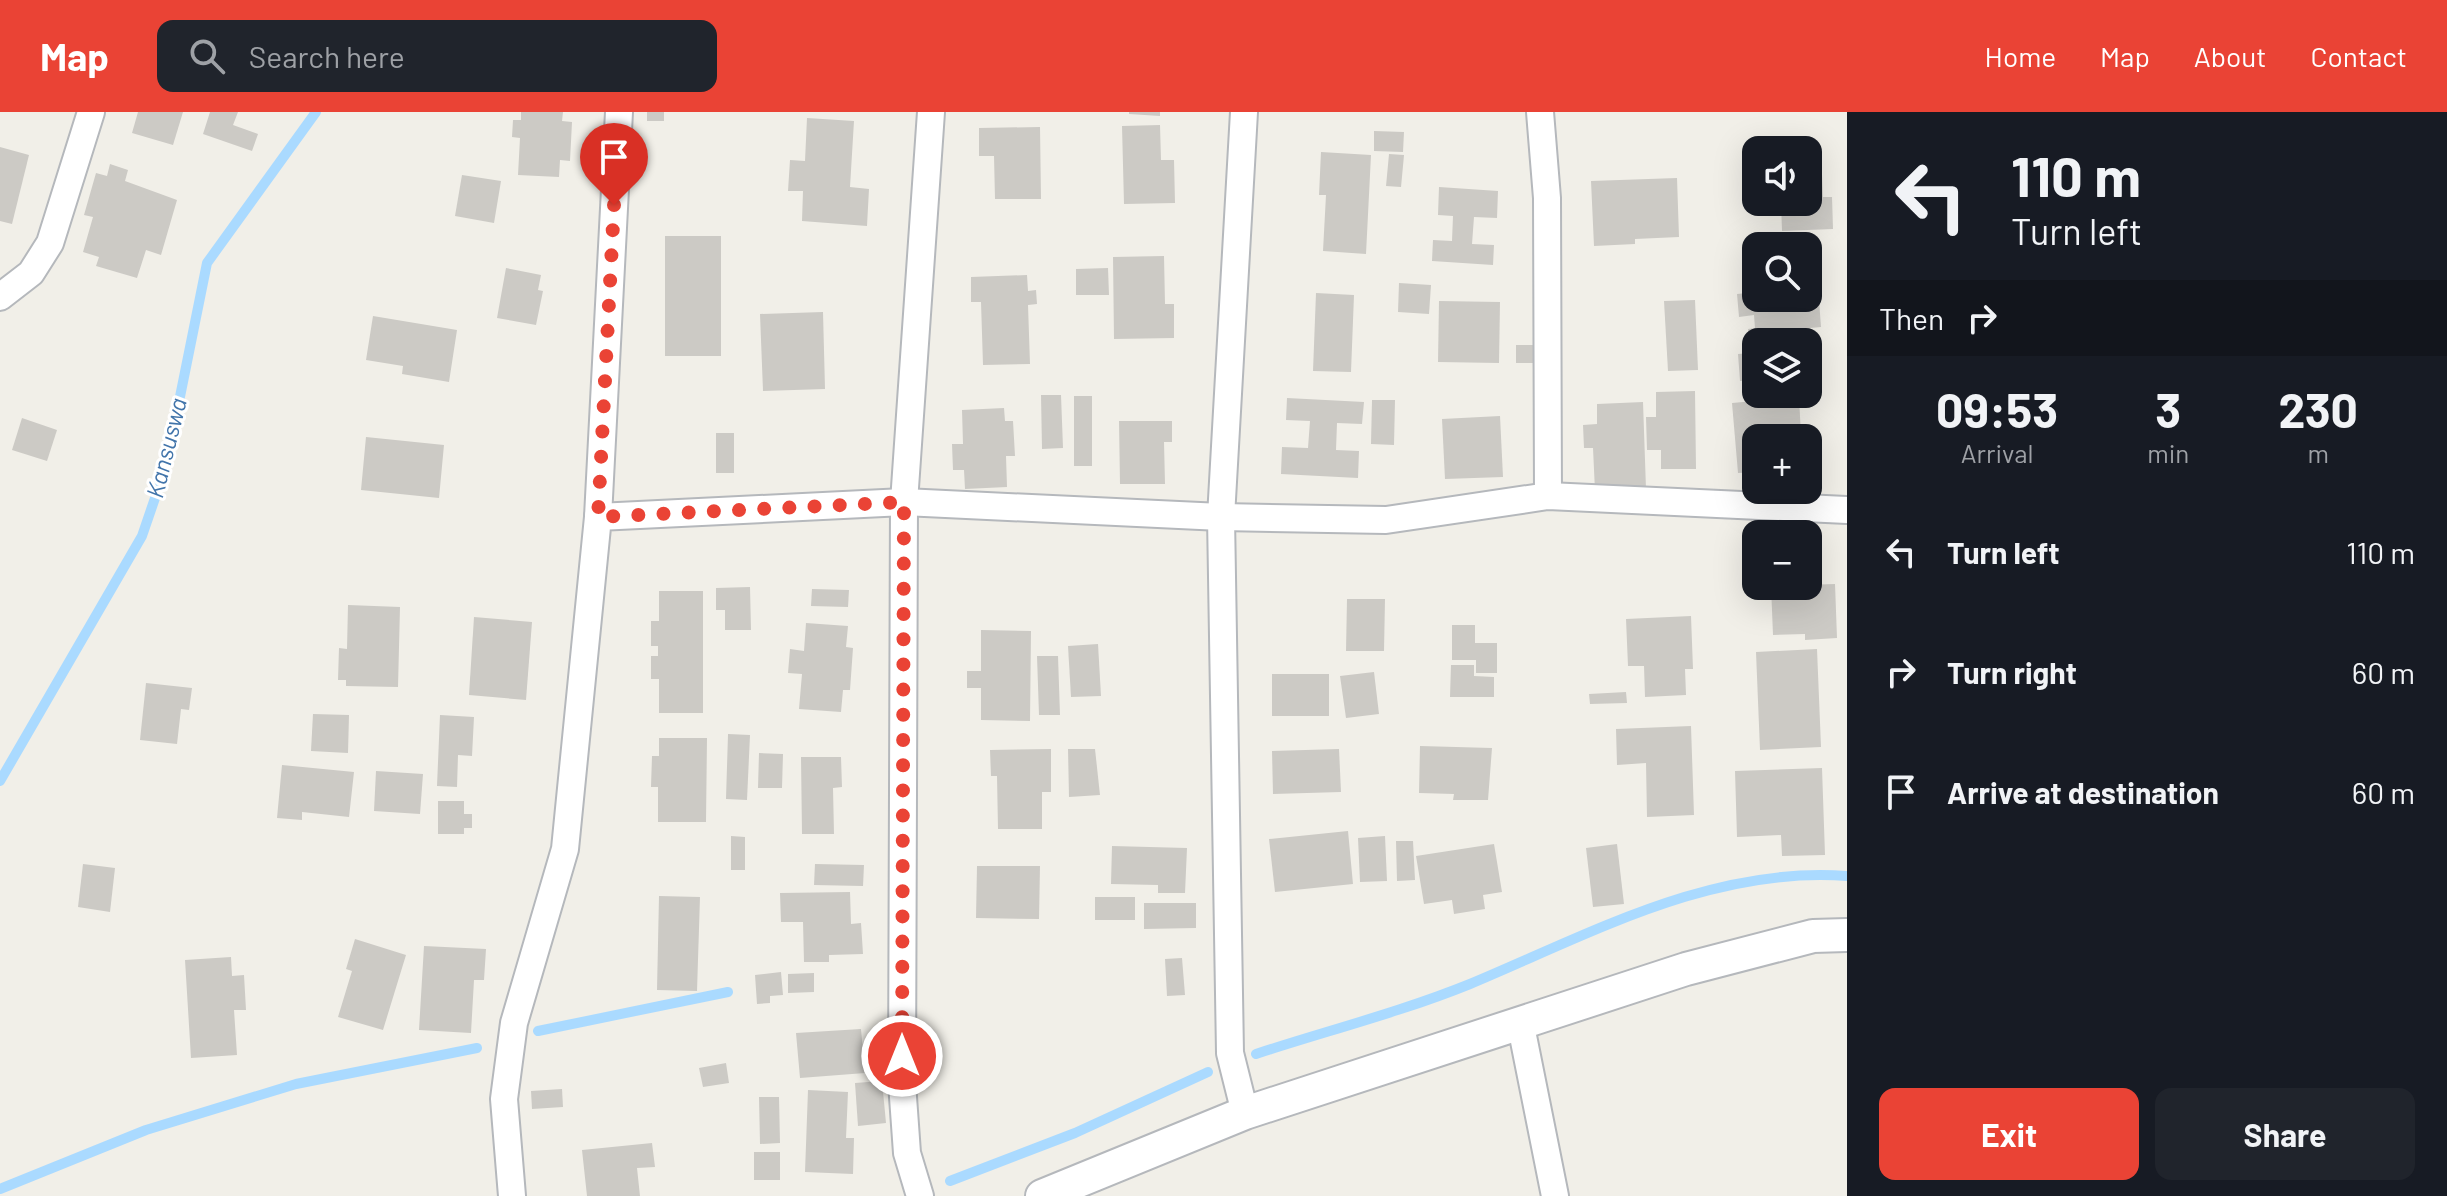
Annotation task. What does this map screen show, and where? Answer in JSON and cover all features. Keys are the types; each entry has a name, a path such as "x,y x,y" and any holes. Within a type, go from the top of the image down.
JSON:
{"street":[{"path":"0,297 31,273 50,243 91,112"},
{"path":"512,1196 506,1083 514,1023 565,849 598,517 619,112"},
{"path":"920,1196 907,1153 902,1083 904,502 931,112"},
{"path":"1244,112 1221,517 1230,1053 1245,1113"},
{"path":"1540,112 1547,198 1548,496"},
{"path":"598,517 904,502 1221,517 1386,520 1548,496 1847,510"},
{"path":"1042,1196 1245,1113 1521,1026 1686,969 1813,936 1847,935"},
{"path":"1521,1026 1555,1196"}],"building":[{"path":"138,112 183,112 173,145 132,133"},
{"path":"210,112 238,112 233,125 258,134 252,151 203,134"},
{"path":"521,112 563,112 562,121 572,122 570,161 560,160 559,177 518,175 520,138 512,137 513,120 521,120"},
{"path":"647,112 664,112 664,121 647,121"},
{"path":"1160,112 1160,116 1129,114"},
{"path":"807,118 854,121 850,187 869,189 867,226 802,221 803,191 788,191 790,160 805,161"},
{"path":"1160,125 1161,160 1174,160 1175,203 1124,204 1122,126"},
{"path":"1040,127 1041,199 995,199 994,156 979,156 979,128"},
{"path":"1374,131 1404,132 1403,152 1374,151"},
{"path":"0,147 29,155 12,224 0,221"},
{"path":"1321,152 1371,155 1366,254 1323,251 1326,195 1319,195"},
{"path":"1389,154 1404,155 1401,187 1386,186"},
{"path":"110,164 128,170 125,181 177,200 161,255 146,250 137,278 96,266 99,257 83,252 93,217 84,215 96,173 107,176"},
{"path":"1822,174 1823,197 1832,197 1833,229 1782,231 1781,216 1822,216"},
{"path":"462,175 501,181 494,223 455,216"},
{"path":"1677,178 1679,237 1635,239 1635,244 1594,246 1591,181"},
{"path":"1439,187 1498,191 1497,218 1474,217 1472,244 1494,245 1493,265 1432,261 1433,240 1452,241 1453,216 1438,215"},
{"path":"665,236 721,236 721,356 665,356"},
{"path":"1164,256 1165,304 1174,304 1174,338 1114,339 1113,257"},
{"path":"506,268 541,275 538,290 543,291 536,325 497,318"},
{"path":"1108,268 1109,295 1076,295 1076,269"},
{"path":"1027,275 1028,291 1036,290 1037,304 1028,305 1030,364 983,365 981,302 971,302 971,277"},
{"path":"1399,283 1431,285 1429,314 1398,312"},
{"path":"1316,293 1354,295 1351,372 1313,371"},
{"path":"1742,293 1742,312 1820,312 1821,327 1755,328 1754,315 1739,317 1737,294"},
{"path":"1695,300 1698,370 1668,371 1664,301"},
{"path":"1439,301 1500,302 1499,363 1438,362"},
{"path":"823,312 825,389 763,391 760,314"},
{"path":"373,316 457,330 449,382 402,374 403,366 366,360"},
{"path":"1516,345 1536,345 1536,363 1516,363"},
{"path":"1738,354 1742,354 1742,381 1740,381"},
{"path":"1695,391 1696,469 1661,469 1661,450 1647,450 1646,417 1656,417 1656,392"},
{"path":"1041,395 1061,395 1063,448 1042,449"},
{"path":"1074,396 1092,396 1092,466 1074,466"},
{"path":"1287,398 1364,402 1362,424 1337,423 1336,450 1359,451 1358,478 1281,474 1282,447 1308,448 1310,421 1286,420"},
{"path":"1372,400 1395,400 1394,445 1371,444"},
{"path":"1643,402 1646,489 1595,491 1593,448 1584,448 1583,425 1597,424 1597,404"},
{"path":"1742,402 1742,408 1800,408 1800,424 1742,424 1742,473 1738,473 1732,403"},
{"path":"1004,408 1005,421 1013,421 1015,456 1006,456 1007,487 965,489 964,470 953,470 952,444 963,444 962,410"},
{"path":"1500,416 1503,477 1445,479 1442,419"},
{"path":"22,418 57,430 47,461 12,450"},
{"path":"1119,421 1172,421 1172,442 1164,442 1165,484 1120,484"},
{"path":"716,433 734,433 734,473 716,473"},
{"path":"366,437 444,445 439,498 361,490"},
{"path":"1822,584 1835,584 1837,638 1805,640 1805,634 1773,635 1772,600 1822,600"},
{"path":"750,587 751,630 725,630 725,610 716,610 716,588"},
{"path":"812,589 849,590 848,607 811,606"},
{"path":"659,591 703,591 703,713 659,713 659,679 651,679 651,656 658,656 658,646 651,646 651,621 659,621"},
{"path":"1347,599 1385,599 1384,651 1346,651"},
{"path":"348,605 400,607 398,687 346,686 346,680 338,680 339,648 347,649"},
{"path":"1691,616 1693,669 1685,669 1686,695 1645,697 1644,666 1628,666 1626,619"},
{"path":"474,617 532,622 526,700 469,695"},
{"path":"806,623 848,626 846,647 853,648 850,690 843,690 841,712 799,709 802,674 788,673 790,649 804,651"},
{"path":"1452,625 1475,625 1475,643 1497,643 1497,673 1476,673 1476,660 1452,660"},
{"path":"981,630 1031,631 1030,721 981,720 981,688 967,688 967,671 981,671"},
{"path":"1098,644 1101,696 1071,697 1068,646"},
{"path":"1817,649 1821,747 1760,750 1756,652"},
{"path":"1037,656 1058,656 1060,715 1039,715"},
{"path":"1451,665 1474,665 1474,676 1494,677 1494,697 1450,697"},
{"path":"1374,672 1379,714 1346,718 1340,676"},
{"path":"1272,674 1329,674 1329,716 1272,716"},
{"path":"146,683 192,688 189,710 181,709 177,744 140,740"},
{"path":"1626,692 1627,703 1590,704 1589,694"},
{"path":"313,714 349,715 348,753 311,751"},
{"path":"440,715 474,717 472,756 458,755 457,787 437,786"},
{"path":"1691,726 1694,815 1647,817 1646,763 1617,765 1616,729"},
{"path":"728,734 750,735 747,800 726,799"},
{"path":"659,738 707,738 706,822 658,822 658,787 651,787 652,756 659,756"},
{"path":"1420,746 1492,748 1488,800 1453,800 1454,794 1419,793"},
{"path":"1051,749 1051,792 1042,792 1042,829 998,829 997,776 991,776 990,750"},
{"path":"1068,749 1095,749 1100,795 1069,797"},
{"path":"1339,749 1341,792 1273,794 1272,751"},
{"path":"759,753 783,754 782,788 758,788"},
{"path":"801,757 841,757 842,787 833,788 834,834 802,834"},
{"path":"282,765 354,772 349,817 302,812 302,820 277,818"},
{"path":"1822,768 1825,855 1782,856 1781,835 1737,837 1735,771"},
{"path":"376,771 423,774 420,814 374,811"},
{"path":"438,801 464,801 464,814 472,814 472,828 464,828 464,834 438,834"},
{"path":"1348,831 1353,884 1275,892 1269,839"},
{"path":"731,836 745,837 745,870 731,870"},
{"path":"1385,836 1387,881 1360,882 1358,838"},
{"path":"1396,841 1413,841 1415,880 1397,881"},
{"path":"1494,844 1502,892 1483,895 1485,909 1454,914 1452,900 1424,904 1416,856"},
{"path":"1617,844 1624,904 1593,907 1586,848"},
{"path":"1112,846 1187,848 1185,893 1158,893 1158,885 1111,884"},
{"path":"83,864 115,868 110,912 78,907"},
{"path":"815,864 864,865 863,886 814,885"},
{"path":"977,866 1040,866 1039,919 976,918"},
{"path":"850,892 851,924 861,923 863,954 829,955 829,962 804,962 803,922 781,922 780,893"},
{"path":"659,896 700,897 697,991 657,990"},
{"path":"1095,897 1135,897 1135,920 1095,920"},
{"path":"1144,903 1196,903 1196,928 1144,929"},
{"path":"355,939 406,955 383,1030 338,1017 352,971 346,969"},
{"path":"424,946 486,949 484,980 474,980 471,1033 419,1030"},
{"path":"231,957 232,976 244,975 246,1010 234,1010 237,1055 191,1058 185,960"},
{"path":"1182,958 1185,995 1167,996 1165,959"},
{"path":"781,972 783,995 770,996 770,1003 757,1004 755,975"},
{"path":"814,973 814,992 788,993 788,974"},
{"path":"861,1029 865,1073 800,1078 796,1033"},
{"path":"726,1063 729,1083 703,1087 699,1068"},
{"path":"882,1081 886,1123 858,1126 855,1083"},
{"path":"562,1089 563,1107 532,1109 531,1091"},
{"path":"808,1090 848,1092 846,1138 854,1138 853,1174 805,1172"},
{"path":"759,1097 779,1097 780,1143 760,1144"},
{"path":"652,1143 655,1167 637,1168 640,1196 587,1196 582,1150"},
{"path":"754,1152 780,1152 780,1180 754,1180"}],"waterway":[{"name":"Kansuswa","path":"0,781 142,536 166,466 207,263 316,112"},
{"path":"1256,1054 1444,994 1607,925 1701,892 1748,881 1797,876 1847,876"},
{"path":"538,1031 728,992"},
{"path":"0,1189 146,1130 296,1084 477,1048"},
{"path":"950,1181 1075,1133 1208,1072"}],"route":[{"path":"614,205 598,517 904,502 902,1056"}]}
